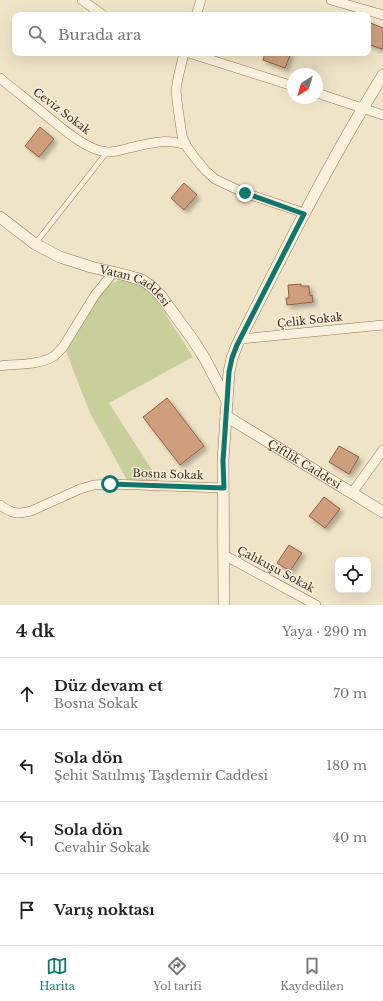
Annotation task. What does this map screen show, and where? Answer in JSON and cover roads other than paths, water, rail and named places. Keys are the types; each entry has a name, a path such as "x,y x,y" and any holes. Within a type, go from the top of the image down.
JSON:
{"street":[{"path":"82,0 99,12"},
{"path":"197,12 201,0"},
{"path":"331,0 383,15"},
{"path":"183,56 176,90 177,101 182,136 195,158 215,179 245,193 304,214"},
{"path":"198,56 287,84"},
{"path":"224,605 223,461 229,372 232,358 278,262 363,108 383,75"},
{"name":"Ceviz Sokak","path":"0,78 74,138 97,150 107,152 117,151 154,142 165,141 186,145"},
{"path":"323,95 383,115"},
{"name":"Vatan Caddesi","path":"0,217 35,244 60,258 142,280 152,286 193,340 205,359 227,402"},
{"path":"0,366 44,360 53,356 63,347 95,295 114,272"},
{"name":"Çelik Sokak","path":"240,339 383,324"},
{"name":"Çiftlik Caddesi","path":"226,416 383,512"},
{"path":"352,493 383,450"},
{"name":"Bosna Sokak","path":"0,505 12,512 24,513 80,489 94,485 110,484 224,488"},
{"name":"Çalıkuşu Sokak","path":"224,555 316,605"}],"lane":[{"path":"35,244 107,152"}]}
